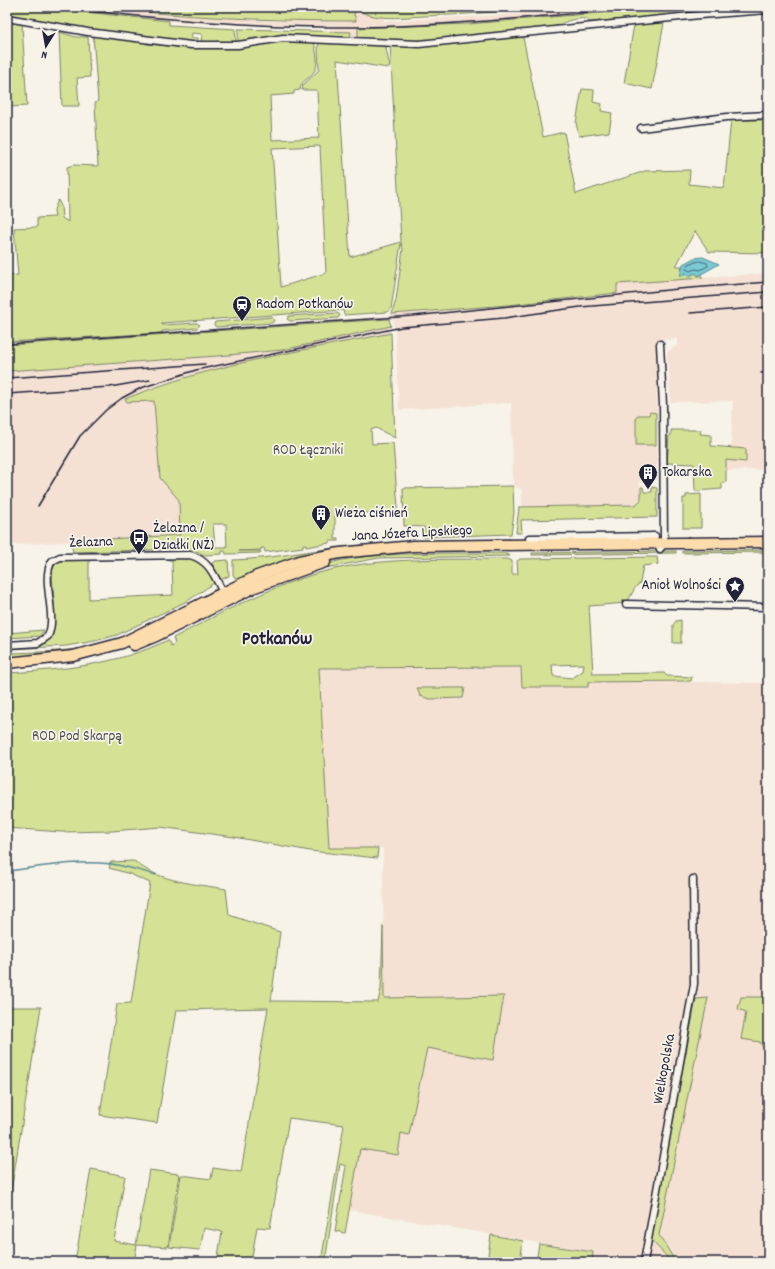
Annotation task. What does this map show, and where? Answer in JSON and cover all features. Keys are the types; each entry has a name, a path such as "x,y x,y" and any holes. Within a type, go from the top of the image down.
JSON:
{"main road":[{"name":"Jana Józefa Lipskiego","path":"664,547 768,542"},
{"name":"Jana Józefa Lipskiego","path":"7,662 66,658 115,646 140,636 225,596 289,564 366,549 413,546 768,548"},
{"name":"Jana Józefa Lipskiego","path":"7,668 66,663 110,653 156,636 225,596"}],"street":[{"path":"7,18 88,32 191,45 238,45 283,38 419,44 694,16 768,10"},
{"path":"641,128 727,117 768,115"},
{"path":"660,344 664,547"},
{"path":"530,538 655,536"},
{"name":"Żelazna","path":"7,645 38,643 48,636 50,622 48,571 52,561 58,558 190,555 199,558 208,566 225,596"},
{"path":"626,604 768,607"},
{"name":"Wielkopolska","path":"644,1262 694,984 693,879"}],"shaded area":[{"path":"36,7 96,7 170,15 279,21 354,16 353,12 355,12 384,18 384,21 552,11 552,9 571,7 671,7 468,24 359,28 358,36 352,36 351,32 330,32 330,28 198,23 125,18"},
{"path":"768,273 768,469 726,471 726,460 746,462 731,448 733,401 670,402 669,363 667,363 667,352 677,345 677,339 658,340 657,480 639,481 642,500 639,500 635,505 522,507 522,489 513,486 511,403 399,410 395,331 392,314 508,305 617,294 617,284"},
{"path":"389,316 389,319 7,345 7,342 162,333"},
{"path":"391,326 391,333 217,368 158,385 125,399 127,402 154,401 160,478 179,500 180,535 7,545 7,371 283,350"},
{"path":"521,667 521,687 588,686 588,682 617,681 768,683 768,997 741,997 739,1010 746,1011 768,1056 768,1262 648,1262 637,1260 636,1262 592,1262 593,1252 349,1210 360,1148 398,1155 401,1133 409,1135 427,1048 504,997 384,998 383,848 329,848 319,668"}],"green space":[{"path":"7,7 36,7 169,21 169,25 235,29 236,42 201,43 202,34 192,33 191,38 198,38 198,42 174,41 102,32 7,15"},
{"path":"96,7 355,7 354,16 356,21 226,18"},
{"path":"358,7 571,7 545,11 544,8 391,18 367,14 359,11"},
{"path":"670,7 768,7 589,22 587,19 577,19 551,28 415,41 363,38 358,36 358,28 468,24"},
{"path":"7,21 22,24 27,106 9,107"},
{"path":"664,23 652,89 624,83 634,25"},
{"path":"238,29 351,32 350,38 282,35 238,43"},
{"path":"59,32 76,37 88,37 90,77 77,78 79,106 62,106"},
{"path":"93,35 146,42 146,44 215,49 259,45 280,40 280,43 284,40 314,42 317,58 315,70 301,85 300,90 294,91 294,94 270,96 272,140 319,138 317,90 302,90 303,85 319,70 318,46 320,42 385,44 390,67 388,68 337,60 350,257 401,242 390,44 408,47 523,37 543,137 564,132 576,194 645,171 690,170 689,184 724,188 731,120 768,120 768,253 709,252 695,231 676,266 682,266 681,268 686,273 696,273 698,276 701,275 703,278 617,284 617,293 508,305 392,314 396,300 403,249 401,243 391,309 388,312 344,315 343,310 162,323 162,325 197,323 200,325 197,328 162,331 162,333 7,342 7,276 18,275 14,228 37,227 37,218 55,217 54,210 58,200 61,206 62,218 68,222 67,167 74,165 98,166 95,103 98,101","holes":["320,146 326,273 281,287 272,148"]},
{"path":"582,89 594,90 593,102 602,104 601,111 612,113 609,132 579,136 576,123"},
{"path":"337,313 340,315 338,318 290,321 287,319 289,316"},
{"path":"272,317 274,321 272,323 216,327 214,325 215,322"},
{"path":"389,319 391,326 283,350 7,371 7,345"},
{"name":"ROD Łączniki","path":"391,333 395,438 376,428 371,430 372,444 393,443 398,508 394,511 352,514 335,512 335,539 339,539 339,541 329,541 329,543 306,547 306,544 303,544 303,547 265,552 264,548 261,548 261,550 239,551 260,551 261,553 226,554 225,551 222,551 222,554 204,555 196,551 185,549 73,552 71,541 180,535 179,500 160,478 154,401 127,402 125,399 189,376 223,367","holes":["213,524 226,524 227,547 215,547"]},
{"path":"650,412 656,413 656,445 636,445 636,418 638,415 649,415"},
{"path":"671,430 701,430 700,434 711,435 711,446 746,449 746,462 726,460 726,482 722,483 722,489 695,491 694,464 667,463 669,436 671,435"},
{"path":"513,486 514,513 511,534 424,537 424,527 404,526 403,488"},
{"path":"641,487 643,487 644,492 652,492 652,487 657,488 657,517 521,520 522,533 516,533 519,507 635,505 641,500"},
{"path":"701,494 701,528 683,528 683,498 686,498 686,495"},
{"path":"510,539 508,542 390,545 266,567 237,580 233,575 233,560 384,543"},
{"path":"768,550 768,552 682,553 682,551"},
{"path":"676,551 676,553 532,555 532,553"},
{"path":"434,553 504,553 510,556 379,558 315,570 330,563 377,556"},
{"path":"168,557 185,558 197,561 206,569 214,583 189,600 117,635 95,641 66,646 12,649 39,646 43,645 49,640 54,623 52,571 55,563 67,560 89,560 89,599 173,595 172,560 168,560"},
{"name":"ROD Pod Skarpą","path":"657,557 658,564 643,566 640,583 626,603 589,606 593,674 664,673 667,676 692,677 691,681 588,682 588,687 522,687 521,667 319,668 329,848 378,848 377,858 310,851 234,837 160,827 112,831 61,832 7,828 7,673 69,668 109,661 168,640 171,646 175,643 173,638 242,603 296,580 338,568 362,564 411,560 508,559 512,561 512,574 518,574 517,561 520,559","holes":["584,664 583,671 572,678 553,676 552,665"]},
{"path":"228,560 229,576 220,580 212,563 215,561"},
{"path":"215,589 212,594 151,628 115,643 70,654 7,660 7,651 11,653 46,652 82,648 117,639 134,633 168,617"},
{"path":"681,620 681,643 673,643 673,625 676,621"},
{"path":"44,630 40,636 7,638 7,633"},
{"path":"417,688 465,688 463,698 430,699 420,696"},
{"path":"134,861 155,874 166,878 226,889 229,915 280,932 271,1001 378,1002 381,989 383,926 384,998 504,996 493,1060 427,1048 409,1135 401,1133 398,1155 360,1149 345,1233 335,1231 346,1166 340,1164 325,1262 321,1262 344,1125 289,1118 270,1228 257,1227 251,1262 217,1262 222,1232 204,1228 200,1250 169,1247 181,1175 211,1179 213,1168 241,1172 268,1008 176,1010 157,1123 100,1115 117,1004 131,1003 150,883 130,874 109,868 111,862"},
{"path":"741,997 768,997 768,1056 760,1042 741,1039 746,1012 738,1009"},
{"path":"708,998 659,1235 675,1261 671,1261 652,1241 651,1237 696,999"},
{"path":"7,1007 41,1007 7,1216"},
{"path":"91,1169 125,1176 114,1241 136,1245 149,1170 179,1174 168,1247 137,1245 134,1262 75,1262"},
{"path":"491,1235 523,1241 520,1262 487,1262"},
{"path":"539,1244 593,1252 592,1262 536,1262"}],"water":[{"path":"703,257 719,264 698,276 695,273 688,277 686,273 680,277 683,264 694,258"}],"waterway":[{"path":"7,871 59,864 98,863 122,866 156,875"}],"railway":[{"path":"54,7 206,22 320,27 431,25 648,7"},
{"path":"7,344 413,316 678,289 768,282"},
{"path":"38,506 80,436 106,410 122,398 141,388 196,370 402,327 504,318 580,307 768,292"},
{"path":"690,313 768,307"},
{"path":"7,378 205,364"},
{"path":"761,373 768,372"},
{"path":"7,394 110,387 150,380"}],"place":[{"name":"Radom Potkanów","path":"242,322"},
{"name":"Tokarska","path":"648,490"},
{"name":"Wieża ciśnień","path":"321,531"},
{"name":"Żelazna / Działki (NŻ)","path":"139,555"},
{"name":"Anioł Wolności","path":"735,603"}],"district":[{"name":"Potkanów","path":"277,640"}]}
